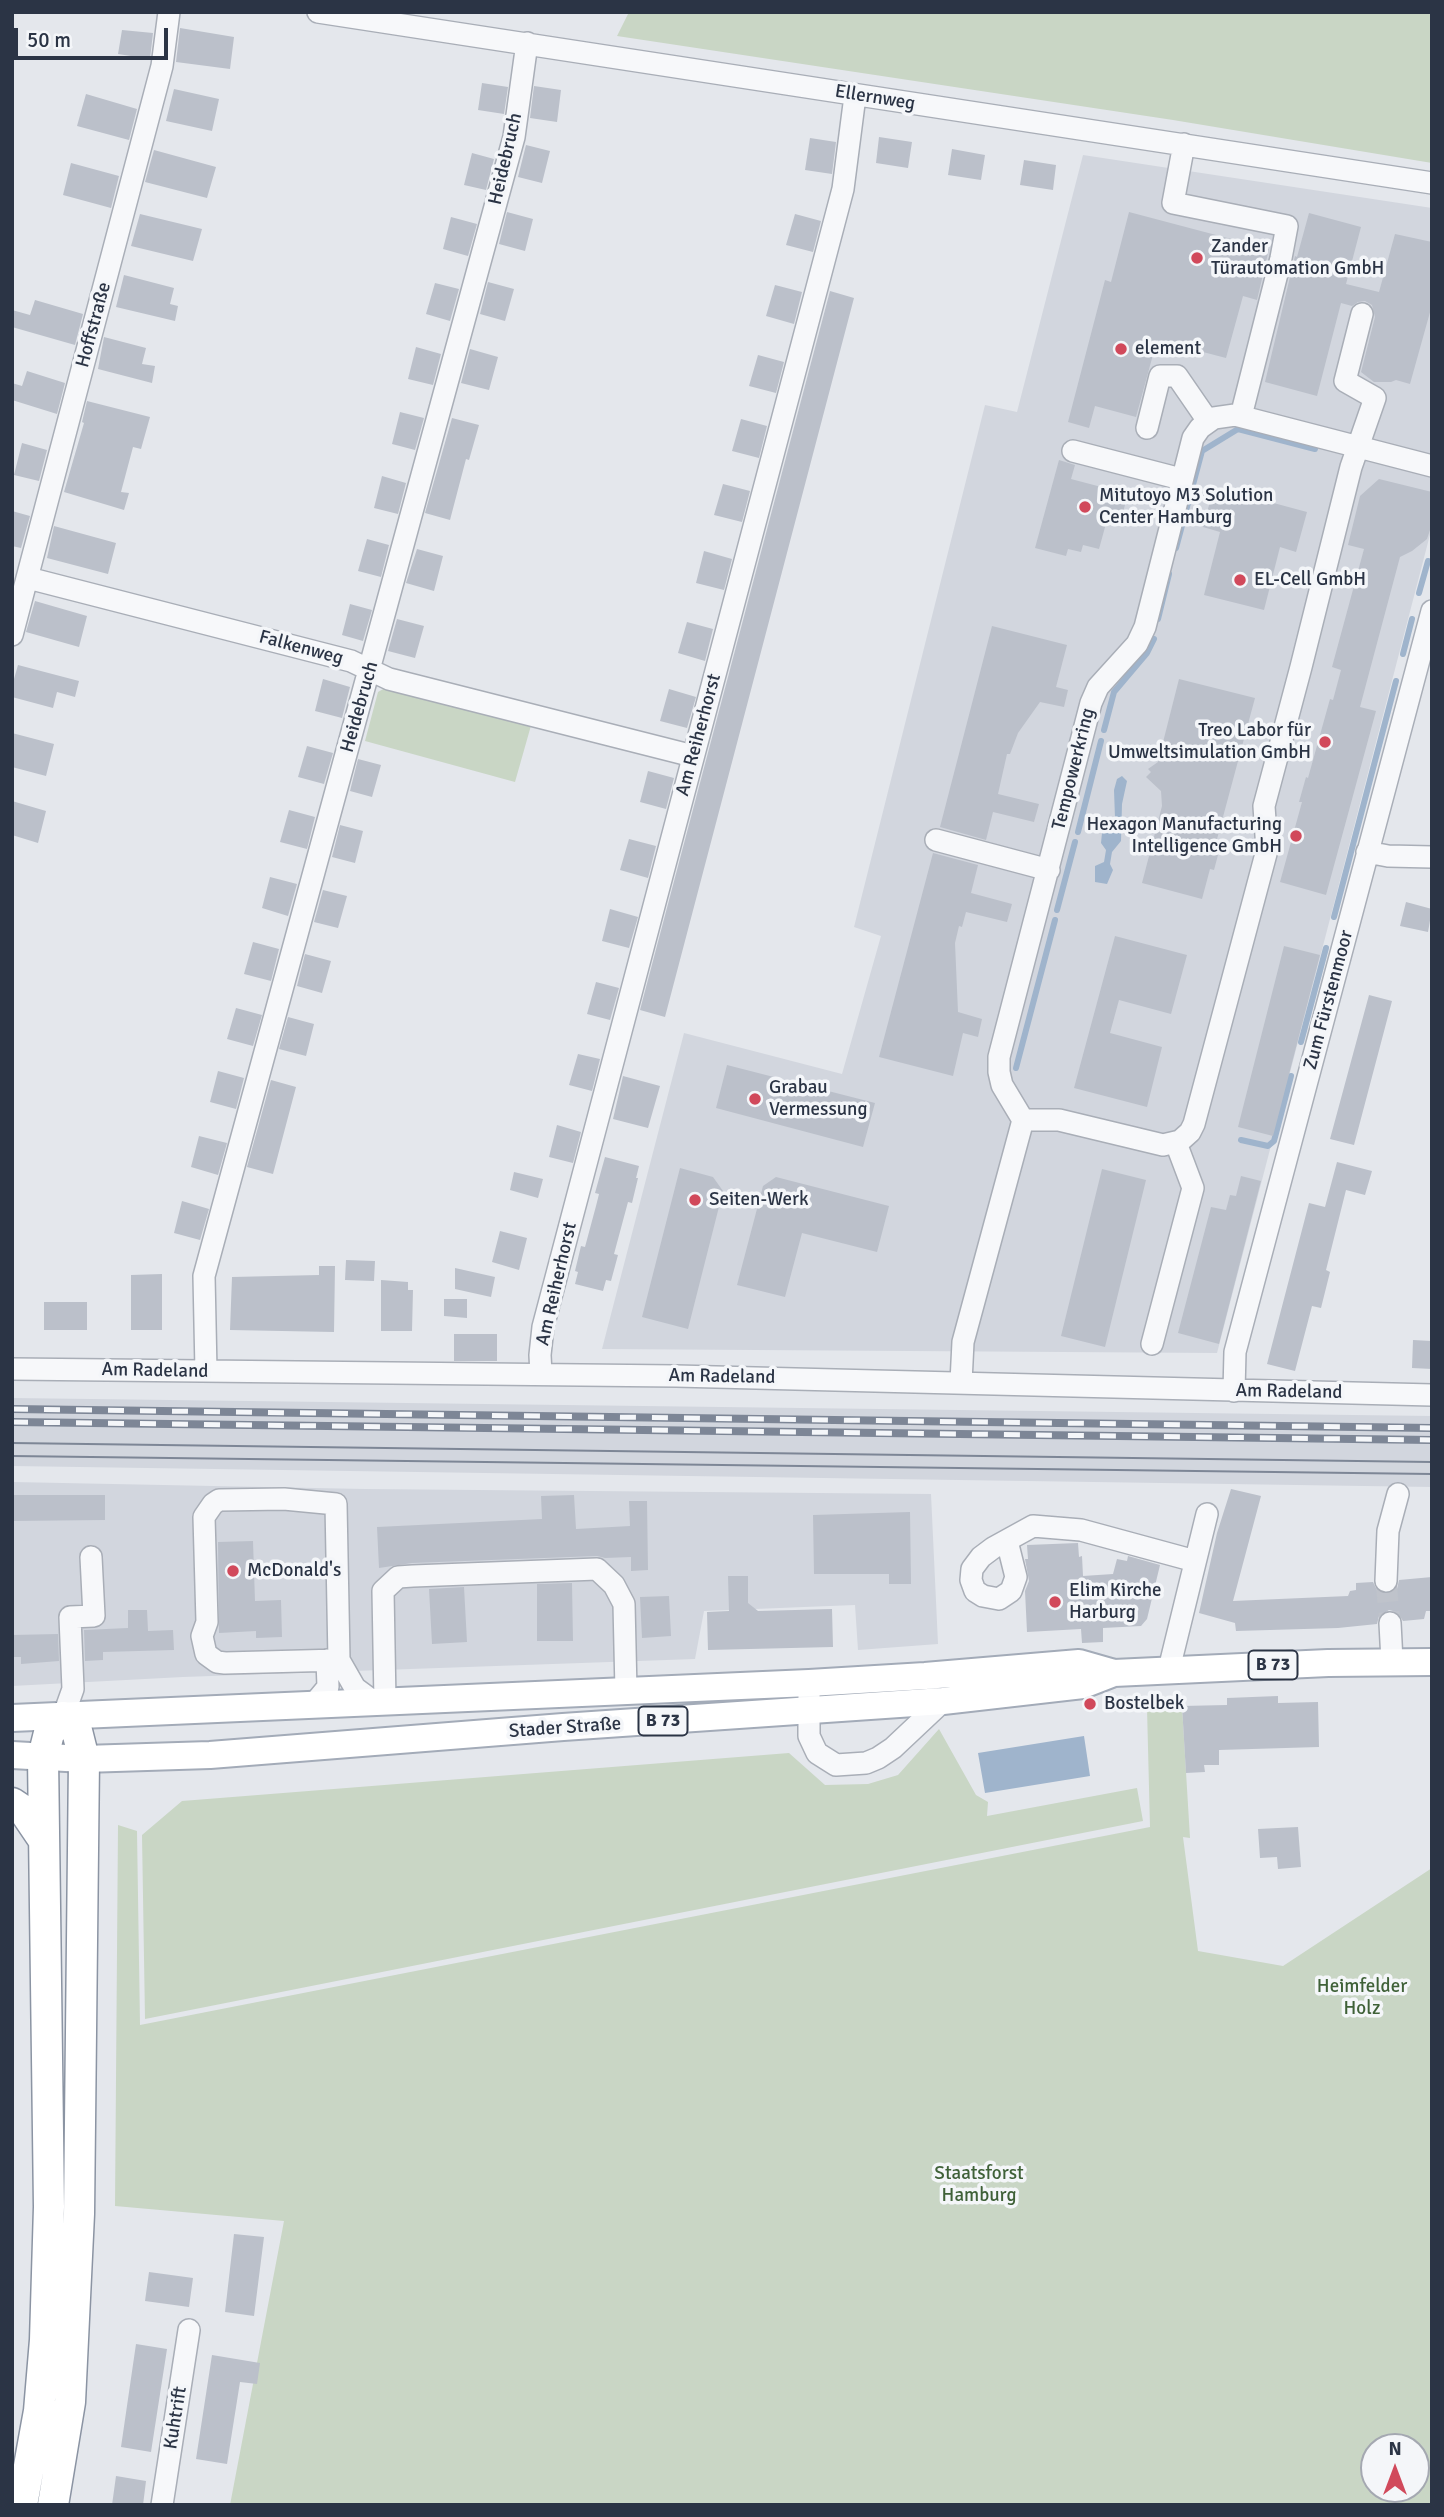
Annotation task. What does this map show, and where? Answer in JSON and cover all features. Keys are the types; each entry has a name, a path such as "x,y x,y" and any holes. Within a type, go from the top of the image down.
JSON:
{"highway":[{"path":"22,2505 39,2411 45,2340 49,2207 43,1757 49,1733 63,1717 77,1731 85,1759 77,2288 70,2402 53,2505"},
{"path":"12,1803 24,1811 43,1839"}],"main road":[{"name":"Stader Straße","path":"12,1755 85,1759 210,1755 943,1701 1083,1685 1114,1673 1169,1668 1432,1662"},
{"name":"Stader Straße","path":"12,1718 809,1683 1079,1663 1114,1673"}],"street":[{"name":"Hoffstraße","path":"12,635 162,66 169,12"},
{"name":"Ellernweg","path":"318,12 1432,183"},
{"name":"Heidebruch","path":"206,1371 204,1276 514,137 527,43"},
{"name":"Am Reiherhorst","path":"541,1374 540,1355 544,1327 843,189 855,96"},
{"path":"1184,144 1173,203 1287,226 1241,416"},
{"path":"961,1382 962,1342 1023,1120 1059,1120 1163,1145 1176,1143 1190,1132 1194,1124 1268,850 1264,806 1357,447 1375,398 1345,381 1362,314"},
{"path":"1147,428 1160,376 1177,376 1208,421 1227,415 1241,416 1432,466"},
{"name":"Tempowerkring","path":"1023,1120 1002,1085 998,1064 1091,703 1098,687 1136,644 1145,627 1193,438 1208,421"},
{"path":"1073,451 1181,479"},
{"name":"Falkenweg","path":"28,578 351,661 389,679 693,756"},
{"name":"Zum Fürstenmoor","path":"1234,1391 1235,1352 1432,611"},
{"path":"936,840 1048,870"},
{"path":"1367,852 1432,858"},
{"path":"1152,1344 1193,1188 1176,1143"},
{"name":"Am Radeland","path":"12,1369 541,1374 1432,1395"},
{"path":"1386,1581 1388,1531 1398,1494"},
{"path":"313,1704 328,1687 333,1660 336,1504 284,1499 219,1500 213,1504 204,1517 207,1622 202,1636 206,1654 217,1662 225,1663 333,1660"},
{"path":"1169,1668 1207,1514"},
{"path":"1007,1541 1033,1526 1081,1530 1195,1561"},
{"path":"63,1717 73,1689 69,1617 94,1616 91,1557"},
{"path":"333,1660 355,1688 379,1702 383,1591 398,1577 597,1569 614,1585 624,1604 626,1691"},
{"path":"1390,1623 1392,1661"},
{"path":"57,1634 63,1717"},
{"path":"809,1683 809,1736 817,1753 836,1765 866,1763 893,1748 943,1701"},
{"name":"Kuhtrift","path":"162,2505 189,2330"}],"shaded area":[{"path":"1083,155 1432,208 1432,527 1217,1353 602,1349 684,1033 842,1074 881,936 854,927 985,405 1017,412"},
{"path":"12,1398 1432,1416 1432,1487 12,1466"},
{"path":"12,1482 365,1489 931,1494 938,1644 858,1650 855,1605 704,1611 695,1659 183,1677 12,1686"}],"green space":[{"path":"629,12 1432,12 1432,163 1173,120 617,36"},
{"path":"392,684 532,722 515,782 365,741 378,692"},
{"name":"Staatsforst Hamburg","path":"1182,1706 1190,1838 1183,1837 1198,1951 1283,1966 1432,1868 1432,2505 230,2505 284,2221 115,2206 118,1825 137,1831 140,2025 1150,1827 1147,1708"},
{"path":"939,1729 976,1795 988,1802 987,1816 1137,1788 1143,1821 145,2019 142,1835 182,1801 789,1753 825,1785 868,1784 898,1775"}],"water":[{"path":"1122,776 1127,781 1122,804 1121,841 1112,852 1110,864 1113,870 1107,884 1095,882 1095,866 1104,862 1106,850 1101,843 1102,833 1115,818 1114,790 1117,779"},
{"path":"1084,1736 1090,1776 985,1793 978,1753"}],"building":[{"path":"180,28 234,37 230,69 176,62"},
{"path":"122,30 153,33 150,59 118,54"},
{"path":"482,83 508,87 504,114 478,110"},
{"path":"534,86 561,90 557,122 530,118"},
{"path":"174,89 219,99 212,131 166,121"},
{"path":"86,94 137,109 129,140 77,126"},
{"path":"879,137 912,142 908,168 876,163"},
{"path":"810,138 836,142 832,174 805,170"},
{"path":"526,145 550,151 542,183 518,177"},
{"path":"952,149 985,155 981,180 948,175"},
{"path":"154,150 216,167 207,198 145,182"},
{"path":"472,153 494,159 486,190 464,185"},
{"path":"1024,160 1056,165 1053,190 1020,185"},
{"path":"71,163 119,176 111,208 63,195"},
{"path":"507,212 533,219 525,251 499,244"},
{"path":"1129,212 1269,249 1257,300 1243,296 1226,358 1157,340 1136,417 1095,406 1089,428 1068,422 1105,280 1111,282"},
{"path":"1309,213 1361,227 1346,284 1379,292 1395,234 1432,242 1432,305 1410,384 1396,380 1374,382 1361,372 1375,317 1372,305 1365,301 1352,306 1341,303 1317,396 1265,382 1295,256 1297,257"},
{"path":"140,214 202,229 193,261 131,246"},
{"path":"795,214 821,221 813,252 786,245"},
{"path":"451,217 477,224 468,256 443,249"},
{"path":"124,275 174,288 170,304 178,306 175,321 116,307"},
{"path":"488,282 514,289 505,321 480,314"},
{"path":"435,283 459,289 450,321 426,314"},
{"path":"775,285 802,292 794,324 766,316"},
{"path":"830,291 854,298 665,1017 640,1010"},
{"path":"35,300 83,314 75,345 12,327 12,310 30,315"},
{"path":"104,337 146,348 142,364 155,366 152,383 98,369"},
{"path":"416,347 441,354 433,385 408,379"},
{"path":"470,349 498,357 489,390 461,383"},
{"path":"758,355 784,362 776,393 749,386"},
{"path":"27,371 65,383 57,414 12,400 12,383 22,386"},
{"path":"87,401 150,417 141,449 133,447 121,492 129,493 124,510 64,492 84,423 82,422"},
{"path":"400,412 424,418 415,450 392,444"},
{"path":"452,418 479,425 469,460 466,459 450,520 425,513"},
{"path":"741,419 767,426 759,458 732,451"},
{"path":"22,443 47,450 39,481 14,475"},
{"name":"Mitutoyo M3 Solution Center Hamburg","path":"1059,460 1075,465 1071,479 1128,494 1120,523 1107,520 1099,549 1083,545 1081,552 1068,549 1066,556 1035,548"},
{"path":"382,476 406,483 398,514 374,508"},
{"path":"1379,479 1432,492 1432,524 1427,539 1400,557 1360,707 1376,711 1326,895 1280,882 1302,802 1299,802 1306,777 1308,778 1341,670 1332,667 1364,549 1348,545 1360,496"},
{"path":"723,484 750,491 742,522 714,515"},
{"path":"1214,487 1307,512 1296,552 1280,547 1264,610 1204,595 1220,532 1203,527"},
{"path":"12,511 30,516 21,548 12,546"},
{"path":"54,526 116,543 108,574 47,558"},
{"path":"367,539 389,545 381,577 358,571"},
{"path":"417,549 443,556 434,591 406,583"},
{"path":"704,551 732,559 724,590 696,583"},
{"path":"35,601 87,616 79,647 26,632"},
{"path":"350,604 372,610 363,641 342,635"},
{"path":"397,619 424,626 415,658 388,651"},
{"path":"687,622 713,629 705,661 678,653"},
{"path":"992,626 1067,645 1056,687 1068,690 1064,707 1040,702 1018,733 1010,754 1007,754 998,794 1039,804 1034,822 993,812 986,840 940,827"},
{"path":"18,665 79,681 75,697 57,692 53,708 12,697"},
{"path":"323,679 350,687 342,718 315,711"},
{"path":"1179,679 1255,698 1213,854 1218,855 1214,870 1210,869 1202,899 1142,883 1162,806 1161,791 1146,777 1151,772 1148,769 1158,762"},
{"path":"669,689 696,697 687,728 660,721"},
{"path":"12,733 54,744 46,776 12,767"},
{"path":"307,746 333,753 324,784 298,777"},
{"path":"358,759 381,765 372,797 350,791"},
{"path":"648,771 674,778 666,809 640,802"},
{"path":"12,801 46,811 38,843 12,835"},
{"path":"289,810 315,817 307,849 280,842"},
{"path":"340,825 363,831 355,863 332,857"},
{"path":"629,839 656,846 648,878 620,870"},
{"path":"933,853 978,865 971,893 1012,904 1007,922 966,912 962,927 959,926 955,943 958,1012 982,1019 978,1037 963,1033 953,1076 879,1057"},
{"path":"270,877 297,884 288,916 262,908"},
{"path":"323,890 347,896 338,928 314,922"},
{"path":"1406,902 1432,909 1428,932 1400,926"},
{"path":"610,909 638,917 629,948 602,941"},
{"path":"1115,936 1187,955 1171,1014 1119,1000 1110,1033 1162,1047 1147,1107 1074,1088"},
{"path":"253,942 279,949 271,981 244,974"},
{"path":"1284,946 1320,955 1273,1136 1238,1127"},
{"path":"305,954 331,961 322,993 297,986"},
{"path":"596,982 619,988 610,1020 587,1014"},
{"path":"1369,995 1392,1001 1354,1145 1330,1139"},
{"path":"236,1008 262,1015 253,1046 227,1039"},
{"path":"288,1017 314,1024 306,1056 279,1049"},
{"path":"578,1054 600,1059 592,1091 569,1085"},
{"path":"727,1065 875,1103 863,1147 716,1108"},
{"path":"218,1071 244,1078 236,1109 210,1102"},
{"path":"623,1076 660,1086 648,1128 613,1119"},
{"path":"271,1080 296,1087 273,1174 247,1167"},
{"path":"557,1125 581,1132 573,1163 549,1157"},
{"path":"199,1136 227,1143 218,1175 191,1167"},
{"path":"605,1157 639,1166 632,1203 628,1202 614,1254 618,1255 611,1281 606,1280 603,1291 575,1284 578,1272 575,1271 581,1246 585,1247 596,1206 599,1194 595,1193"},
{"path":"1337,1162 1372,1171 1365,1195 1346,1190 1326,1270 1330,1272 1321,1308 1312,1306 1295,1371 1267,1364 1309,1203 1325,1207"},
{"path":"680,1168 713,1177 723,1191 688,1329 642,1317"},
{"path":"1102,1169 1146,1180 1105,1347 1061,1336"},
{"path":"514,1172 543,1179 538,1198 510,1190"},
{"path":"1241,1176 1261,1181 1219,1344 1178,1333 1211,1207 1226,1210 1230,1195 1236,1196"},
{"path":"776,1177 889,1206 877,1252 802,1233 785,1297 737,1285 763,1186"},
{"path":"182,1201 209,1209 200,1240 174,1233"},
{"path":"500,1231 527,1238 519,1270 492,1262"},
{"path":"346,1260 375,1261 374,1281 345,1280"},
{"path":"319,1266 335,1266 334,1332 230,1330 232,1277 319,1275"},
{"path":"455,1268 495,1277 491,1297 455,1289"},
{"path":"162,1274 162,1330 131,1330 131,1275"},
{"path":"381,1280 408,1282 408,1290 413,1290 412,1331 381,1331"},
{"path":"444,1299 467,1299 467,1318 444,1316"},
{"path":"44,1302 87,1302 87,1330 44,1330"},
{"path":"454,1334 497,1334 497,1361 454,1361"},
{"path":"1413,1340 1432,1341 1432,1369 1412,1368"},
{"path":"1231,1489 1261,1496 1233,1601 1348,1596 1350,1591 1356,1590 1356,1583 1373,1582 1378,1592 1386,1594 1397,1589 1399,1580 1432,1577 1432,1611 1426,1611 1424,1619 1403,1621 1397,1612 1389,1610 1379,1616 1377,1624 1338,1628 1236,1631 1235,1623 1199,1613 1217,1533"},
{"path":"12,1495 105,1495 105,1520 12,1521"},
{"path":"574,1495 576,1529 630,1526 629,1501 647,1501 648,1570 631,1571 631,1557 597,1556 412,1563 379,1568 377,1527 542,1519 541,1496"},
{"path":"910,1512 911,1584 889,1584 889,1574 814,1574 813,1515"},
{"name":"McDonald's","path":"253,1541 255,1601 281,1600 282,1637 256,1638 256,1631 219,1633 218,1542"},
{"path":"1078,1543 1083,1576 1113,1574 1117,1559 1127,1561 1128,1556 1160,1565 1147,1619 1141,1626 1103,1628 1103,1642 1082,1643 1081,1629 1027,1632 1027,1545"},
{"path":"728,1576 748,1576 748,1603 758,1611 832,1609 833,1647 708,1650 707,1612 729,1611"},
{"path":"572,1583 573,1641 537,1641 537,1584"},
{"path":"464,1587 467,1642 432,1644 429,1589"},
{"path":"669,1596 671,1636 642,1638 640,1597"},
{"path":"128,1610 147,1610 148,1631 173,1630 174,1650 103,1652 103,1660 85,1661 84,1630 128,1628"},
{"path":"58,1634 59,1661 21,1664 21,1657 12,1657 12,1635"},
{"path":"1278,1696 1278,1703 1318,1702 1319,1747 1219,1750 1219,1765 1204,1765 1205,1772 1186,1773 1182,1706 1227,1705 1227,1698"},
{"path":"1298,1827 1301,1867 1278,1869 1277,1857 1260,1858 1258,1829"},
{"path":"234,2234 264,2237 254,2316 225,2312"},
{"path":"149,2272 193,2278 189,2307 145,2301"},
{"path":"136,2344 167,2349 151,2452 121,2447"},
{"path":"212,2355 260,2363 257,2384 240,2382 227,2464 196,2459"},
{"path":"116,2476 146,2481 143,2505 112,2505"}],"waterway":[{"path":"1176,548 1202,451 1238,429 1315,449"},
{"path":"1419,593 1428,561"},
{"path":"1158,619 1169,574"},
{"path":"1403,654 1412,619"},
{"path":"1104,730 1114,692 1147,653 1154,639"},
{"path":"1334,917 1396,681"},
{"path":"1078,832 1101,741"},
{"path":"1057,910 1075,842"},
{"path":"1016,1068 1055,920"},
{"path":"1301,1042 1326,948"},
{"path":"1241,1140 1268,1146 1274,1141 1291,1076"}],"tunnel":[{"path":"1386,1581 1390,1623"}],"tram line":[{"path":"12,1443 1432,1462"},
{"path":"12,1456 1432,1474"}],"railway":[{"path":"12,1409 1432,1428"},
{"path":"12,1422 1432,1440"}],"place":[{"name":"Zander Türautomation GmbH","path":"1197,258"},
{"name":"element","path":"1121,349"},
{"name":"Mitutoyo M3 Solution Center Hamburg","path":"1085,507"},
{"name":"EL-Cell GmbH","path":"1240,580"},
{"name":"Treo Labor für Umweltsimulation GmbH","path":"1325,742"},
{"name":"Hexagon Manufacturing Intelligence GmbH","path":"1296,836"},
{"name":"Grabau Vermessung","path":"755,1099"},
{"name":"Seiten-Werk","path":"695,1200"},
{"name":"McDonald's","path":"233,1571"},
{"name":"Elim Kirche Harburg","path":"1055,1602"},
{"name":"Bostelbek","path":"1090,1704"}],"park label":[{"name":"Heimfelder Holz","path":"1362,1998"}]}
